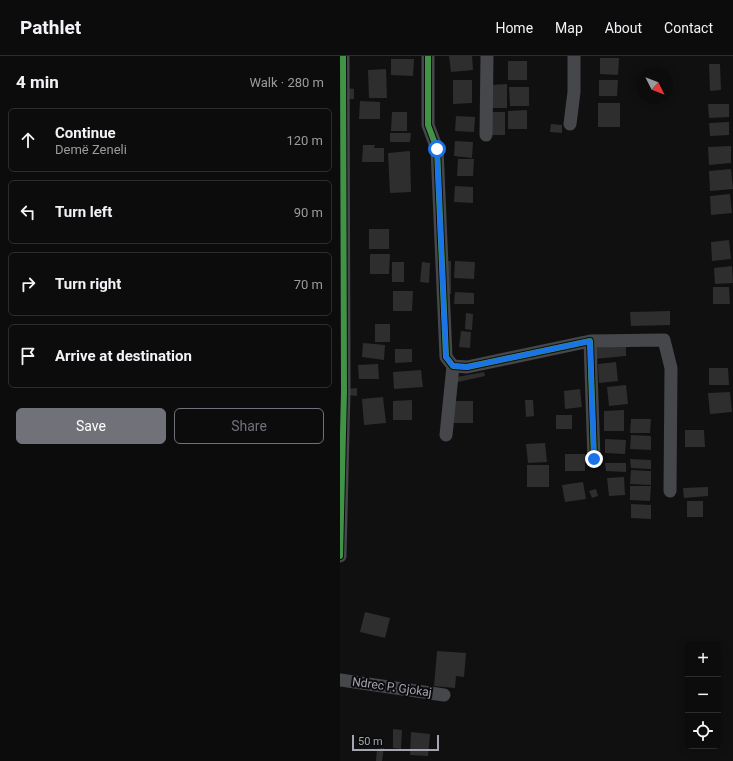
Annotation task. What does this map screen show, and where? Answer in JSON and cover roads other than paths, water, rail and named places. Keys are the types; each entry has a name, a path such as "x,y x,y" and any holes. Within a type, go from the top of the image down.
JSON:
{"street":[{"path":"340,556 344,392 343,56"},
{"path":"428,56 428,125 437,149 449,361 446,435"},
{"path":"486,135 487,56"},
{"path":"570,124 574,92 574,56"},
{"path":"449,361 467,367 590,341 664,340 671,368 670,491"},
{"path":"590,341 594,459"},
{"name":"Ndrec P. Gjokaj","path":"340,680 444,695"}]}
